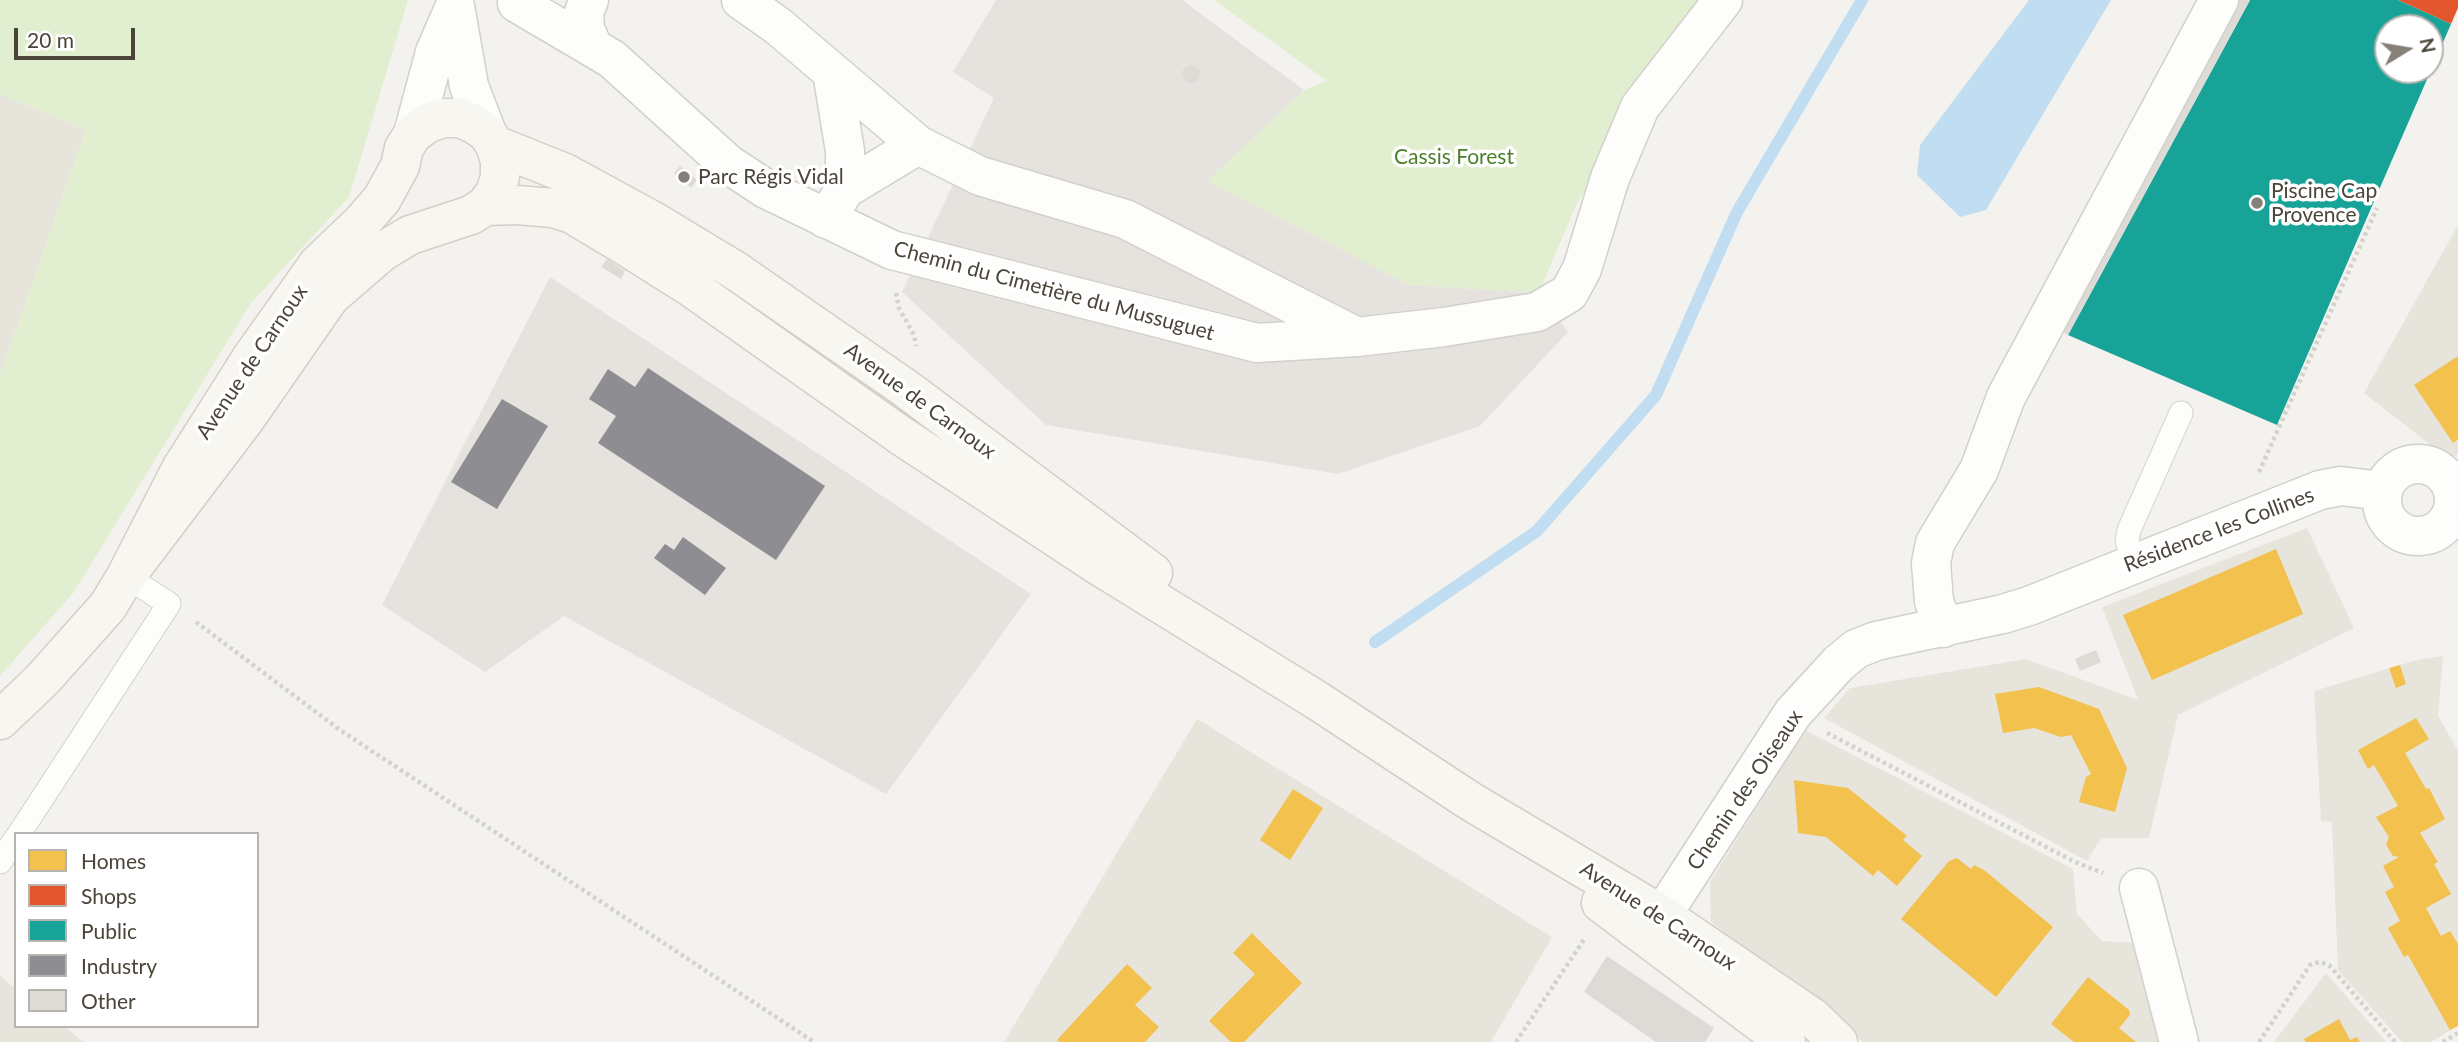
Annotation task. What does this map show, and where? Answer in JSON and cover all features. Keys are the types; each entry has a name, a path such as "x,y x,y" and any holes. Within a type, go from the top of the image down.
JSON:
{"main road":[{"name":"Avenue de Carnoux","path":"127,576 181,469 252,356 318,264 382,199 407,150 428,123 444,118 460,118 474,124 491,139 565,173 655,222 736,271 913,394 1114,543 1318,701"},
{"path":"470,212 495,193 500,177 500,161 491,139"},
{"name":"Avenue de Carnoux","path":"407,150 402,183 410,198 422,210 438,217 517,205 553,208 572,214 692,288 900,435 1101,567 1318,701 1470,800 1648,922 1813,1018 1838,1042"},
{"name":"Avenue de Carnoux","path":"0,720 42,681 108,606 127,576 246,418 330,296 391,246 410,235 470,212"},
{"name":"Avenue de Carnoux","path":"1470,800 1606,906 1648,922 1786,1042"}],"street":[{"path":"589,0 584,12 585,29 593,47"},
{"path":"741,0 778,26 918,145 981,176 1125,219 1297,325"},
{"name":"Chemin du Cimetière du Mussuguet","path":"455,3 522,2 612,59 728,164 766,189 835,204 892,250 1257,343 1297,325 1357,337 1444,327 1537,312 1569,293 1582,269 1610,178 1640,107 1723,0"},
{"path":"1943,628 1934,601 1931,563 1935,543 1979,470 2006,397 2219,0"},
{"path":"455,3 470,86 491,139"},
{"path":"407,150 435,52 455,3"},
{"path":"832,72 845,150 835,204"},
{"path":"835,204 918,145"},
{"path":"2406,465 2430,466 2448,480 2456,504 2445,524 2435,532 2412,536 2391,526 2384,515 2382,491 2395,471 2406,465"},
{"name":"Résidence les Collines","path":"2098,578 2320,490 2341,486 2382,491"},
{"name":"Chemin des Oiseaux","path":"1648,922 1793,713 1839,663 1856,649 1876,641 2003,614 2098,578"},
{"path":"2139,888 2179,1042"}],"lane":[{"path":"2133,564 2127,540 2129,530 2181,413"},
{"path":"20,832 169,604 127,576"},
{"path":"1,860 14,840"}],"path":[{"path":"2257,514 2253,495 2255,482 2377,208"},
{"path":"892,250 893,282 899,308 914,335 917,349"},
{"path":"169,604 340,730 814,1042"},
{"path":"1793,713 2075,862 2139,888"},
{"path":"1516,1042 1606,906"},
{"path":"2259,1042 2310,965 2319,962 2329,965 2395,1042"},
{"path":"2443,1042 2458,1033"}],"shaded area":[{"path":"996,0 1182,0 1304,90 1207,181 1409,285 1539,293 1568,332 1480,426 1338,474 1046,425 902,292 994,98 953,72"},
{"path":"0,94 86,130 0,376"},
{"path":"2458,225 2458,454 2450,460 2364,393"},
{"path":"550,277 1031,594 886,794 564,616 485,672 382,605"},
{"path":"2307,528 2354,628 2178,715 2149,838 2101,838 2087,861 1824,718 1850,688 2026,659 2138,700 2102,607"},
{"path":"2443,656 2438,716 2458,751 2458,1026 2431,1042 2402,1042 2338,970 2332,822 2321,821 2314,691 2417,660"},
{"path":"1197,719 1552,937 1491,1042 1004,1042"},
{"path":"1805,730 2073,869 2077,914 2102,941 2133,943 2164,1042 1863,1042 1711,922 1710,882"},
{"path":"2326,973 2386,1042 2274,1042"},
{"path":"0,976 14,987 14,1028 66,1028 84,1042 0,1042"}],"green space":[{"path":"0,0 408,0 349,197 251,303 74,592 0,676 0,376 86,130 0,94"},
{"name":"Cassis Forest","path":"1214,0 1708,0 1576,205 1539,293 1409,285 1207,181 1304,90 1327,81"}],"water":[{"path":"2029,0 2111,0 1986,210 1960,217 1917,175 1920,145"}],"building: Homes":[{"path":"2458,356 2458,439 2453,443 2414,385"},
{"path":"2276,549 2303,614 2152,680 2123,615"},
{"path":"2400,665 2406,684 2396,688 2389,668"},
{"path":"2039,687 2099,709 2127,768 2115,812 2079,802 2086,777 2091,774 2071,735 2061,737 2034,728 2003,733 1995,694"},
{"path":"2416,718 2429,739 2405,753 2426,789 2429,788 2445,819 2420,833 2438,862 2434,864 2451,894 2426,908 2441,936 2450,931 2458,944 2458,1026 2450,1030 2408,955 2404,957 2388,928 2400,921 2385,892 2394,887 2383,866 2399,857 2393,856 2386,845 2389,837 2376,817 2398,806 2374,765 2368,769 2358,750"},
{"path":"1794,780 1848,788 1907,836 1903,840 1922,856 1897,886 1878,870 1873,876 1826,837 1798,833"},
{"path":"1293,789 1323,808 1290,860 1260,840"},
{"path":"1957,858 1971,869 1974,865 1984,870 2053,927 1996,997 1901,919 1949,861"},
{"path":"1252,933 1302,983 1244,1042 1231,1042 1209,1021 1255,974 1233,953"},
{"path":"1127,964 1152,988 1135,1005 1159,1027 1145,1042 1059,1042 1057,1040"},
{"path":"2088,977 2129,1010 2130,1015 2119,1028 2136,1042 2074,1042 2051,1024"},
{"path":"2339,1019 2350,1040 2357,1037 2360,1042 2306,1042 2304,1039"}],"building: Shops":[{"path":"2398,0 2458,0 2458,8 2451,24 2444,21 2444,14 2429,14"}],"building: Public":[{"name":"Piscine Cap Provence","path":"2250,0 2398,0 2429,14 2374,14 2374,84 2425,84 2277,425 2068,335"},
{"name":"Piscine Cap Provence","path":"2444,21 2451,24 2444,40"}],"building: Industry":[{"path":"648,368 825,486 776,560 598,443 616,416 589,399 608,369 635,387"},
{"path":"502,399 548,426 497,509 451,482"},
{"path":"683,537 726,568 705,595 654,558 665,544 674,550"}],"building: Other":[{"path":"2237,0 2250,0 2068,335 2056,330"},
{"path":"1191,65 1197,68 1200,74 1197,80 1191,83 1185,80 1182,74 1185,68"},
{"path":"680,166 697,180 691,188 674,173"},
{"path":"607,259 625,271 621,279 601,267"},
{"path":"2096,650 2101,662 2080,671 2075,659"},
{"path":"1607,956 1714,1028 1705,1042 1656,1042 1584,992"}],"waterway":[{"path":"1375,642 1537,531 1656,395 1737,212 1862,0"}],"place":[{"name":"Parc Régis Vidal","path":"684,177"},
{"name":"Piscine Cap Provence","path":"2257,203"}]}
